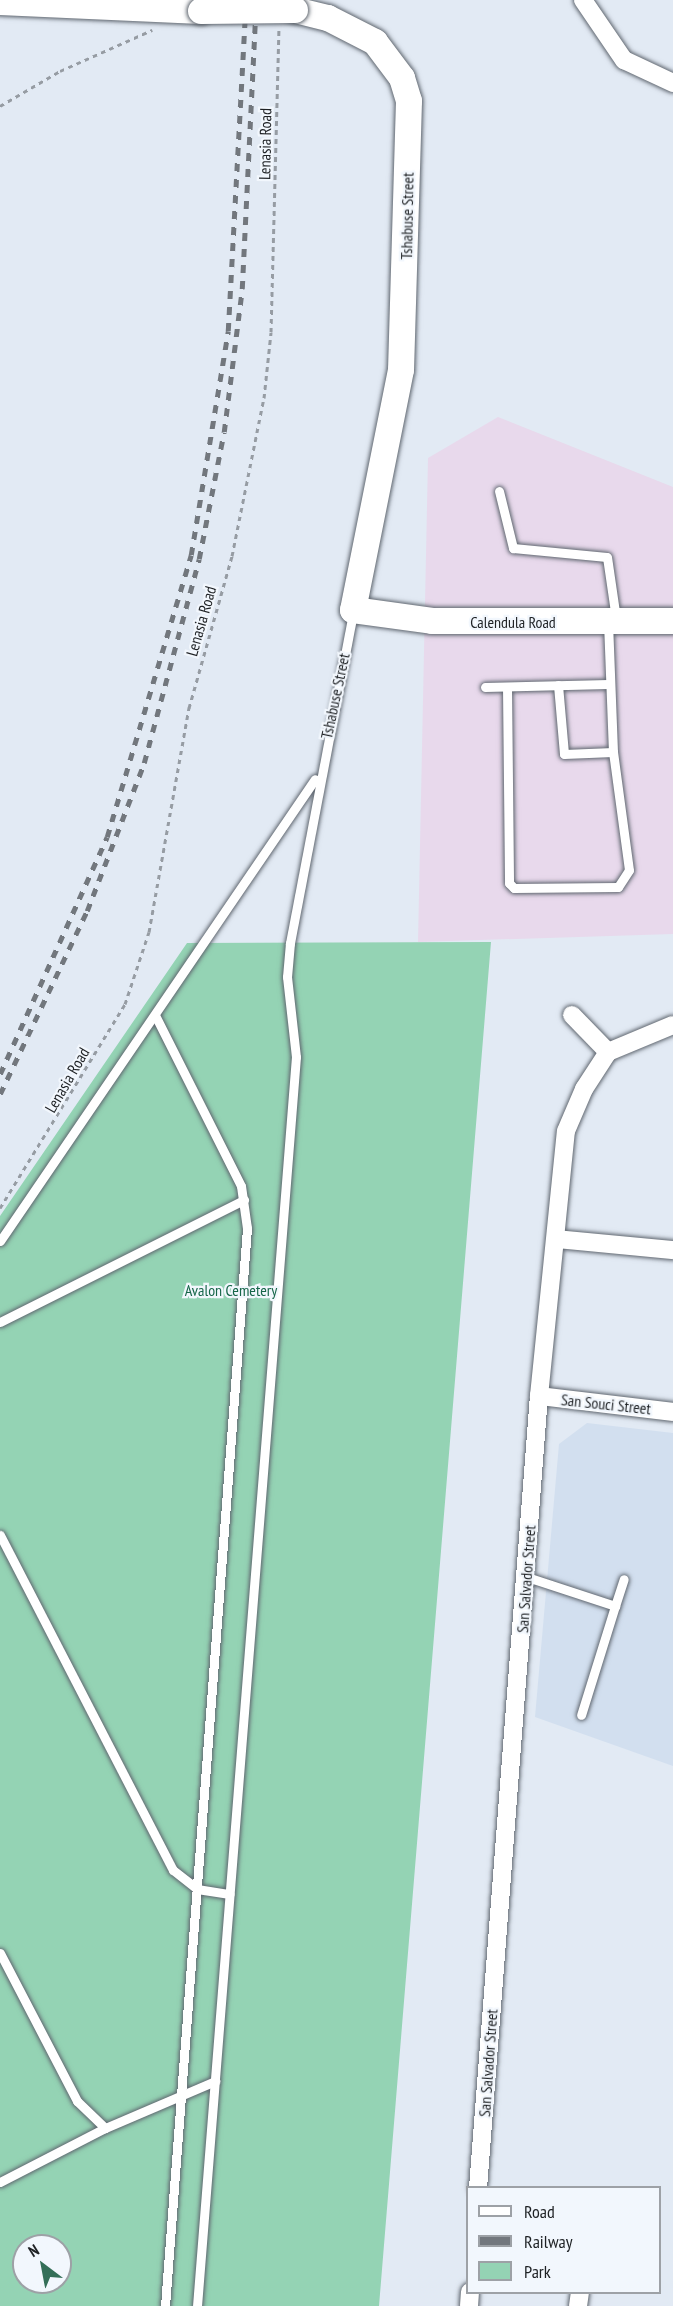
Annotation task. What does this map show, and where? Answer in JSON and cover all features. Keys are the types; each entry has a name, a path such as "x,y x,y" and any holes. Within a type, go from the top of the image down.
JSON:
{"street":[{"path":"583,0 624,60 673,83"},
{"name":"Tshabuse Street","path":"0,2 328,18 375,42 402,78 409,101 402,360 353,610"},
{"name":"Calendula Road","path":"353,610 432,621 673,621"},
{"path":"572,1015 608,1052 673,1025"},
{"name":"San Salvador Street","path":"478,2186 527,1577 539,1396 566,1131 584,1089 608,1052"},
{"path":"556,1239 673,1250"},
{"name":"San Souci Street","path":"539,1396 673,1412"}],"lane":[{"path":"499,491 513,548 607,557 612,622 608,684 627,880 618,887 514,888 507,876 507,687"},
{"name":"Tshabuse Street","path":"197,2306 296,1057 287,977 290,943 318,774 353,610"},
{"path":"485,687 608,684"},
{"path":"558,686 564,754 613,752"},
{"path":"0,1241 156,1017 318,774"},
{"path":"156,1017 244,1200 247,1228 165,2306"},
{"path":"0,1322 244,1200"},
{"path":"0,1535 173,1870 197,1889 230,1894"},
{"path":"527,1577 615,1606"},
{"path":"581,1715 624,1579"},
{"path":"0,1953 76,2102 105,2128"},
{"path":"0,2182 105,2128 215,2081"}],"path":[{"path":"0,106 194,10"},
{"name":"Lenasia Road","path":"0,1208 124,1004 149,932 189,708 234,545 264,398 271,332 287,17"}],"shaded area":[{"path":"498,417 673,487 673,934 418,942 428,458"},
{"path":"587,1423 673,1433 673,1766 535,1717 559,1444"}],"green space":[{"name":"Avalon Cemetery","path":"491,942 379,2306 0,2306 0,1216 187,943"}],"railway":[{"path":"0,1074 107,837 191,555 228,331 246,0"},
{"path":"0,1094 87,911 144,763 199,559 224,432 242,289 256,0"}]}
